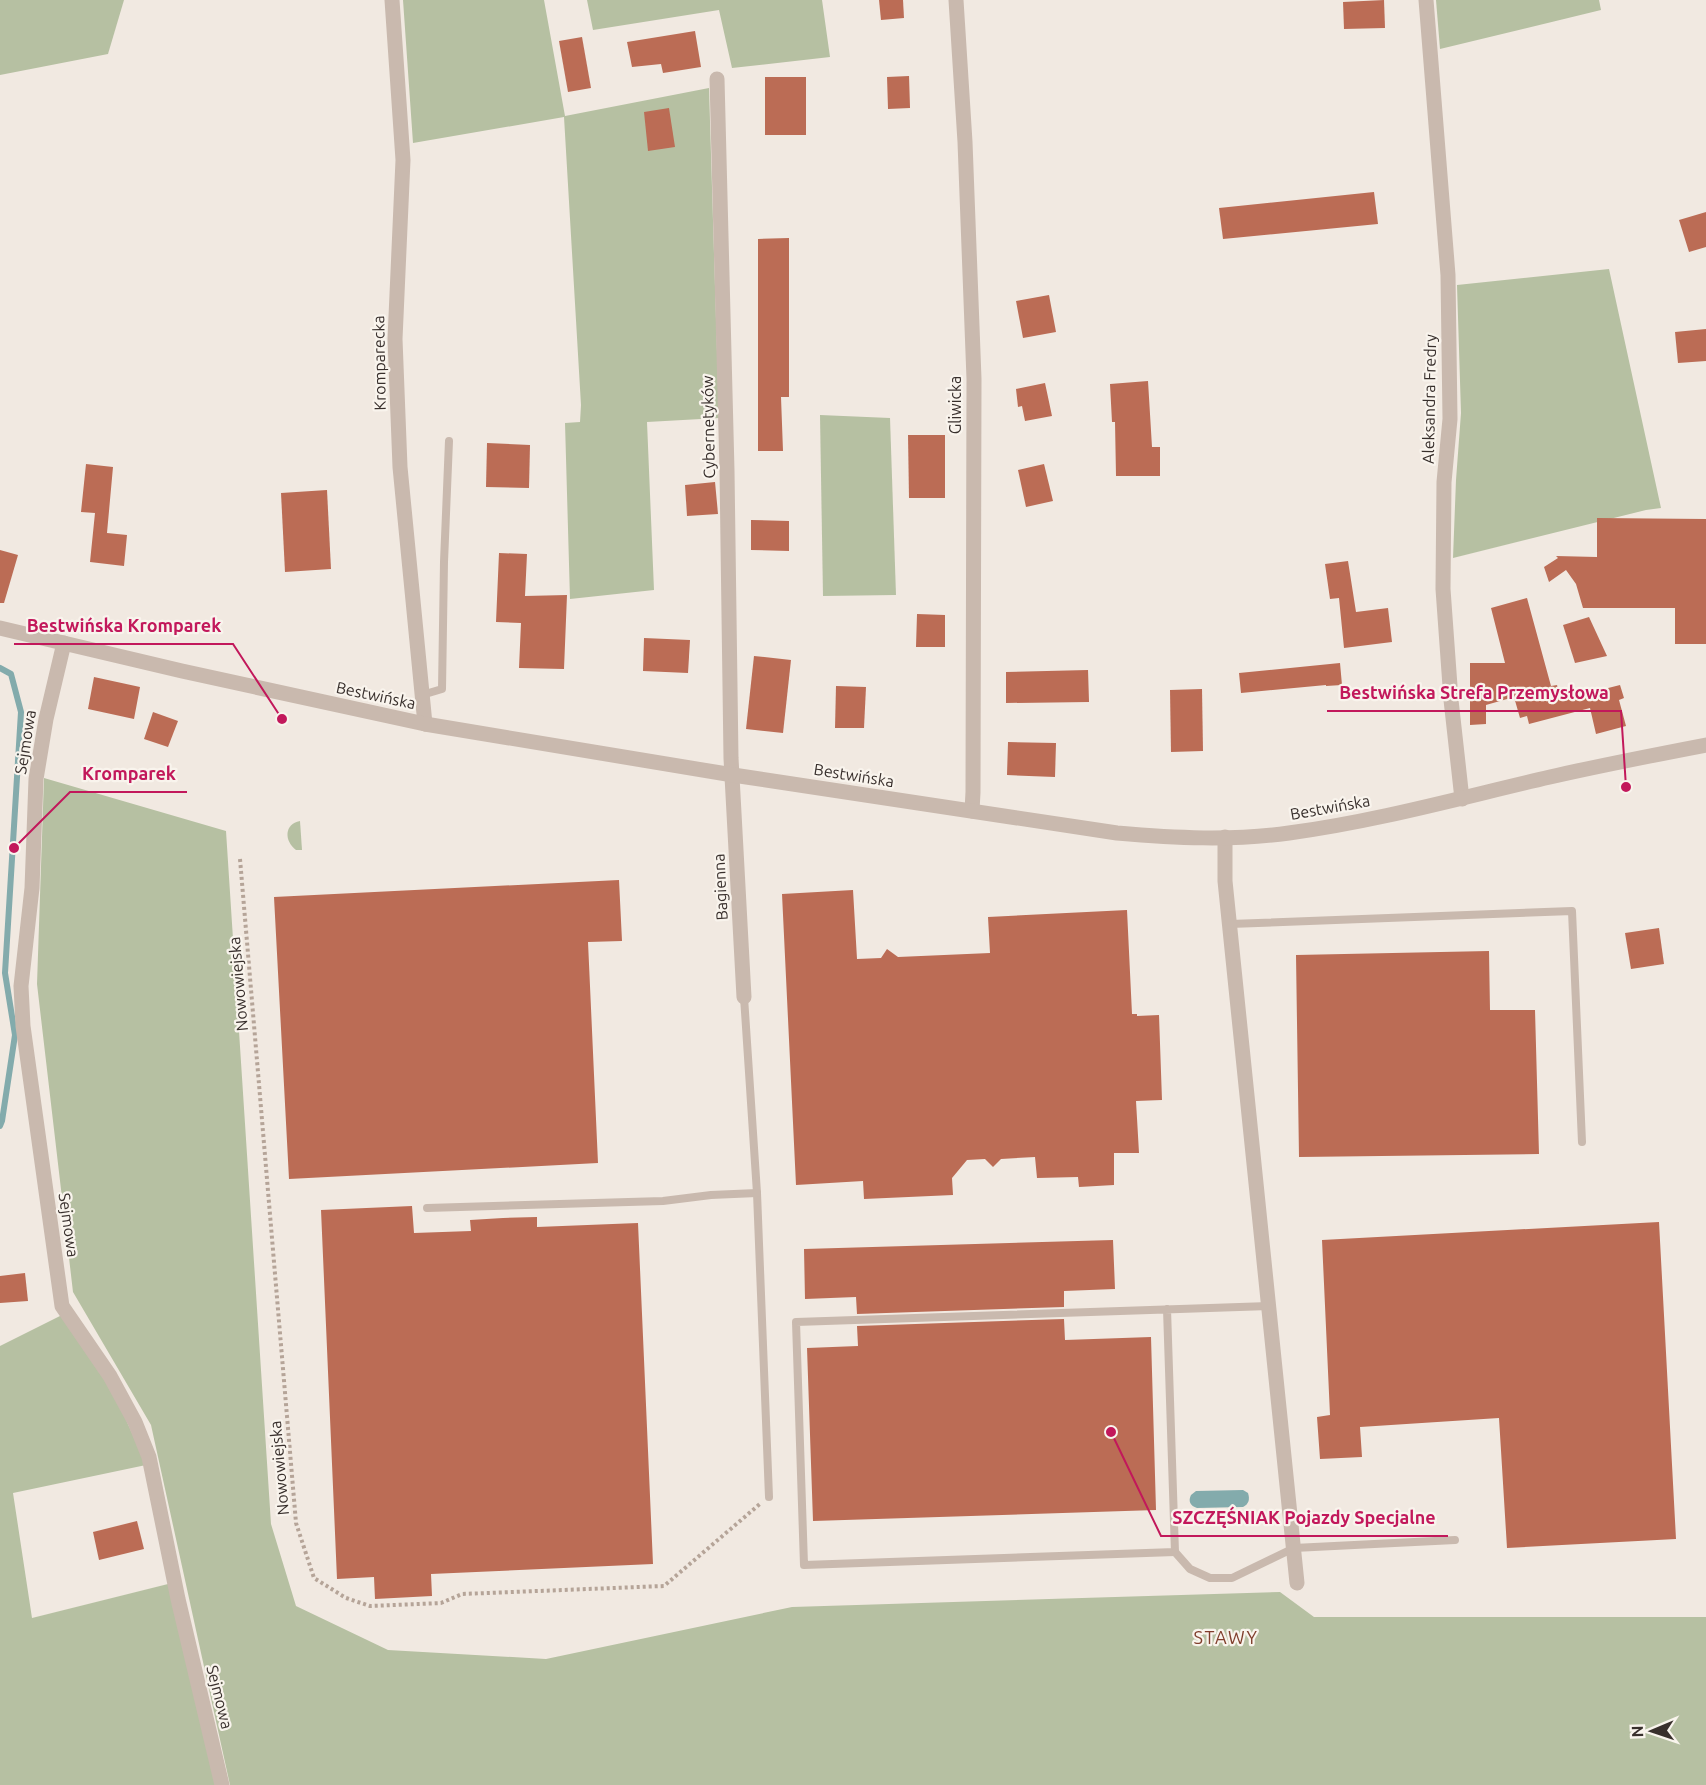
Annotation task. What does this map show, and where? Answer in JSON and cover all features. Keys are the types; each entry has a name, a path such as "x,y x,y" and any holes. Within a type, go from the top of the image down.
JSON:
{"street":[{"name":"Kromparecka","path":"392,0 403,160 395,339 400,467 425,724"},
{"name":"Gliwicka","path":"956,0 965,142 974,379 974,792 972,811"},
{"name":"Aleksandra Fredry","path":"1426,0 1448,275 1450,419 1444,482 1443,589 1451,700 1462,799"},
{"name":"Cybernetyków","path":"717,79 733,775"},
{"name":"Bestwińska","path":"0,628 425,724 733,775 1117,833 1172,838 1297,832 1361,821 1566,773 1706,745"},
{"name":"Sejmowa","path":"64,643 46,719 36,779 32,888 21,986 26,1049 62,1306 110,1376 135,1422 149,1457 178,1599 222,1785"},
{"name":"Bagienna","path":"733,775 744,997"},
{"path":"1225,837 1225,881 1297,1583"}],"lane":[{"path":"422,695 442,689 449,441"},
{"path":"1230,924 1572,911 1582,1142"},
{"path":"744,997 757,1192 769,1497"},
{"path":"427,1208 663,1201 757,1192"},
{"path":"1175,1552 804,1565 796,1322 1269,1306"},
{"path":"1167,1309 1175,1552 1190,1569 1210,1578 1232,1578 1294,1548 1455,1540"}],"path":[{"name":"Nowowiejska","path":"240,859 296,1523 314,1578 346,1598 370,1606 441,1604 462,1594 664,1586 769,1497"}],"green space":[{"path":"0,0 124,0 108,54 0,75"},
{"path":"403,0 544,0 565,116 709,88 719,418 647,422 654,590 570,599 565,423 580,422 581,405 564,117 413,143"},
{"path":"587,0 822,0 830,57 732,68 719,10 593,30"},
{"path":"1436,0 1599,0 1601,10 1440,49"},
{"path":"1609,269 1661,508 1453,558 1461,413 1457,285"},
{"path":"820,415 890,418 896,595 823,596"},
{"path":"44,778 226,831 271,1524 296,1606 388,1650 546,1659 792,1607 1280,1592 1314,1617 1706,1617 1706,1785 230,1785 151,1425 73,1292 37,984"},
{"path":"300,821 302,850 296,850 289,842 288,833 291,826"},
{"path":"64,1314 101,1371 146,1465 13,1493 32,1618 168,1584 216,1785 0,1785 0,1346"}],"water":[{"path":"1243,1490 1248,1493 1249,1497 1248,1503 1243,1507 1197,1508 1191,1505 1190,1501 1191,1495 1196,1491"}],"building":[{"path":"879,0 903,0 904,18 881,20"},
{"path":"1384,0 1385,28 1344,29 1343,2"},
{"path":"695,31 701,67 663,73 661,64 632,67 627,42"},
{"path":"582,37 591,88 568,92 559,41"},
{"path":"909,76 910,108 888,109 887,77"},
{"path":"765,77 806,77 806,135 765,135"},
{"path":"669,108 675,147 648,151 644,112"},
{"path":"1374,192 1378,224 1223,239 1219,208"},
{"path":"1706,212 1706,247 1689,252 1679,220"},
{"path":"789,238 789,397 781,397 783,451 758,451 758,239"},
{"path":"1049,295 1056,332 1023,338 1016,301"},
{"path":"1706,329 1706,361 1678,363 1675,332"},
{"path":"1148,381 1152,447 1160,447 1160,476 1116,476 1115,422 1112,422 1110,384"},
{"path":"1045,383 1052,416 1025,421 1022,406 1018,407 1016,389"},
{"path":"908,435 945,435 945,498 909,498"},
{"path":"487,443 530,445 529,488 486,487"},
{"path":"86,464 113,467 107,533 127,535 124,566 90,562 95,513 81,512"},
{"path":"1044,464 1053,501 1026,507 1018,470"},
{"path":"715,482 718,514 687,516 685,485"},
{"path":"327,490 331,569 285,572 281,493"},
{"path":"1597,518 1706,519 1706,644 1675,644 1675,608 1583,608 1576,584 1566,570 1549,582 1544,567 1558,558 1556,556 1597,557"},
{"path":"751,520 789,521 789,551 751,550"},
{"path":"0,550 18,555 4,603 0,603"},
{"path":"499,553 527,554 525,596 567,595 564,669 519,668 521,623 496,622"},
{"path":"1348,561 1356,612 1388,608 1392,642 1344,648 1339,598 1330,599 1325,564"},
{"path":"1527,598 1551,686 1557,685 1561,700 1620,685 1624,698 1619,700 1626,726 1596,734 1590,708 1529,724 1527,716 1520,718 1514,697 1486,705 1486,724 1470,725 1470,663 1505,663 1491,608"},
{"path":"917,614 945,615 945,647 916,647"},
{"path":"1589,617 1607,656 1575,663 1563,625"},
{"path":"644,638 690,640 688,673 643,671"},
{"path":"754,656 791,660 783,733 746,729"},
{"path":"1340,663 1342,685 1241,693 1239,673"},
{"path":"1088,670 1089,702 1006,703 1006,672"},
{"path":"94,677 140,687 134,719 88,709"},
{"path":"836,686 866,687 864,728 835,728"},
{"path":"1202,689 1203,751 1171,752 1170,690"},
{"path":"153,712 178,721 168,747 144,739"},
{"path":"1008,742 1056,743 1055,777 1007,775"},
{"path":"619,880 622,941 588,942 598,1163 289,1179 274,897"},
{"path":"853,890 857,959 881,958 887,949 898,957 990,953 988,917 1127,910 1132,1014 1137,1014 1137,1016 1159,1015 1162,1100 1136,1101 1139,1153 1114,1153 1114,1185 1079,1187 1078,1177 1037,1178 1035,1157 1001,1159 993,1167 985,1159 967,1160 952,1178 953,1195 864,1199 863,1181 796,1185 782,894"},
{"path":"1659,928 1664,964 1631,969 1625,933"},
{"path":"1489,951 1490,1010 1535,1010 1539,1154 1299,1157 1296,955"},
{"path":"412,1206 414,1233 471,1231 470,1220 503,1218 537,1217 537,1227 638,1223 653,1564 431,1574 432,1596 375,1599 374,1577 337,1579 321,1210"},
{"path":"1659,1222 1676,1539 1507,1548 1499,1418 1360,1427 1362,1457 1320,1459 1317,1417 1330,1415 1322,1240"},
{"path":"1113,1240 1115,1289 1064,1291 1064,1307 857,1314 856,1297 805,1299 804,1249"},
{"path":"25,1273 28,1301 0,1303 0,1276"},
{"path":"1064,1319 1065,1340 1151,1337 1156,1510 813,1521 807,1348 858,1346 857,1326"},
{"path":"137,1521 144,1549 99,1560 93,1532"}],"waterway":[{"path":"0,668 11,674 21,712 5,973 15,1035 0,1126"}],"place":[{"name":"Bestwińska Kromparek","path":"282,719"},
{"name":"Bestwińska Strefa Przemysłowa","path":"1626,787"},
{"name":"Kromparek","path":"14,848"},
{"name":"SZCZĘŚNIAK Pojazdy Specjalne","path":"1111,1432"}],"district":[{"name":"STAWY","path":"1226,1638"}]}
